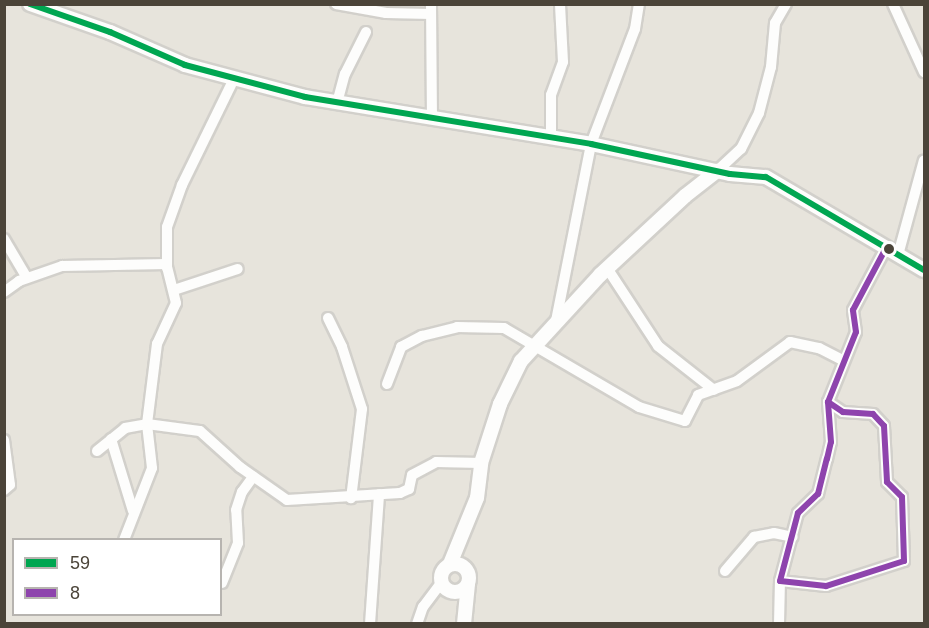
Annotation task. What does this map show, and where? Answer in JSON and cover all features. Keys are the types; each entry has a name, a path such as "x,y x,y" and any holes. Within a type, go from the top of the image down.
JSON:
{"street":[{"path":"30,4 118,35 172,61 234,79 337,103 591,144 717,171 777,181 924,270"},
{"path":"336,4 386,14 431,9 432,118"},
{"path":"551,138 551,95 563,62 560,4"},
{"path":"556,321 591,144 635,29 639,4"},
{"path":"417,624 423,607 441,583 443,570 450,564 477,498 481,463 507,386 534,344 607,268 685,196 741,149 759,113 771,68 773,31 786,4"},
{"path":"892,4 924,72"},
{"path":"337,103 345,74 366,32"},
{"path":"125,538 133,511 152,468 147,424 157,344 175,309 174,290 167,264 167,227 182,185 234,79"},
{"path":"779,624 780,581 798,513 818,494 829,450 828,402 856,332 853,310 892,251 924,160"},
{"path":"4,239 27,278"},
{"path":"4,292 27,278 62,266 167,264"},
{"path":"607,268 658,346 714,390"},
{"path":"174,290 238,269"},
{"path":"328,318 342,347 362,409 351,498"},
{"path":"387,384 401,347 422,336 457,327 504,328 639,407 685,421 698,395 737,381 790,342 819,348 844,361"},
{"path":"780,581 826,586 904,561 902,497 886,482 884,426 873,414 843,412 828,402"},
{"path":"97,451 125,428 147,424 200,431 253,477 287,501 351,498 405,492 412,475 436,462 481,463"},
{"path":"111,439 133,511"},
{"path":"4,440 10,485 4,490"},
{"path":"222,583 238,543 236,510 242,492 253,477"},
{"path":"370,624 379,494"},
{"path":"725,571 754,537 774,533 792,537"},
{"path":"450,564 464,567 469,575 464,624"},
{"path":"441,583 452,592 461,591 468,584"}],"shaded area":[{"path":"4,5 924,5 924,623 5,623"}],"transit line":[{"name":"59","path":"30,4 110,32 185,65 305,97 591,144 730,174 766,177 924,270"},
{"name":"8","path":"828,402 843,412 873,414 884,426 887,482 902,497 904,561 826,586 780,581 798,513 818,494 831,442 828,402 856,332 853,310 886,248"}]}
